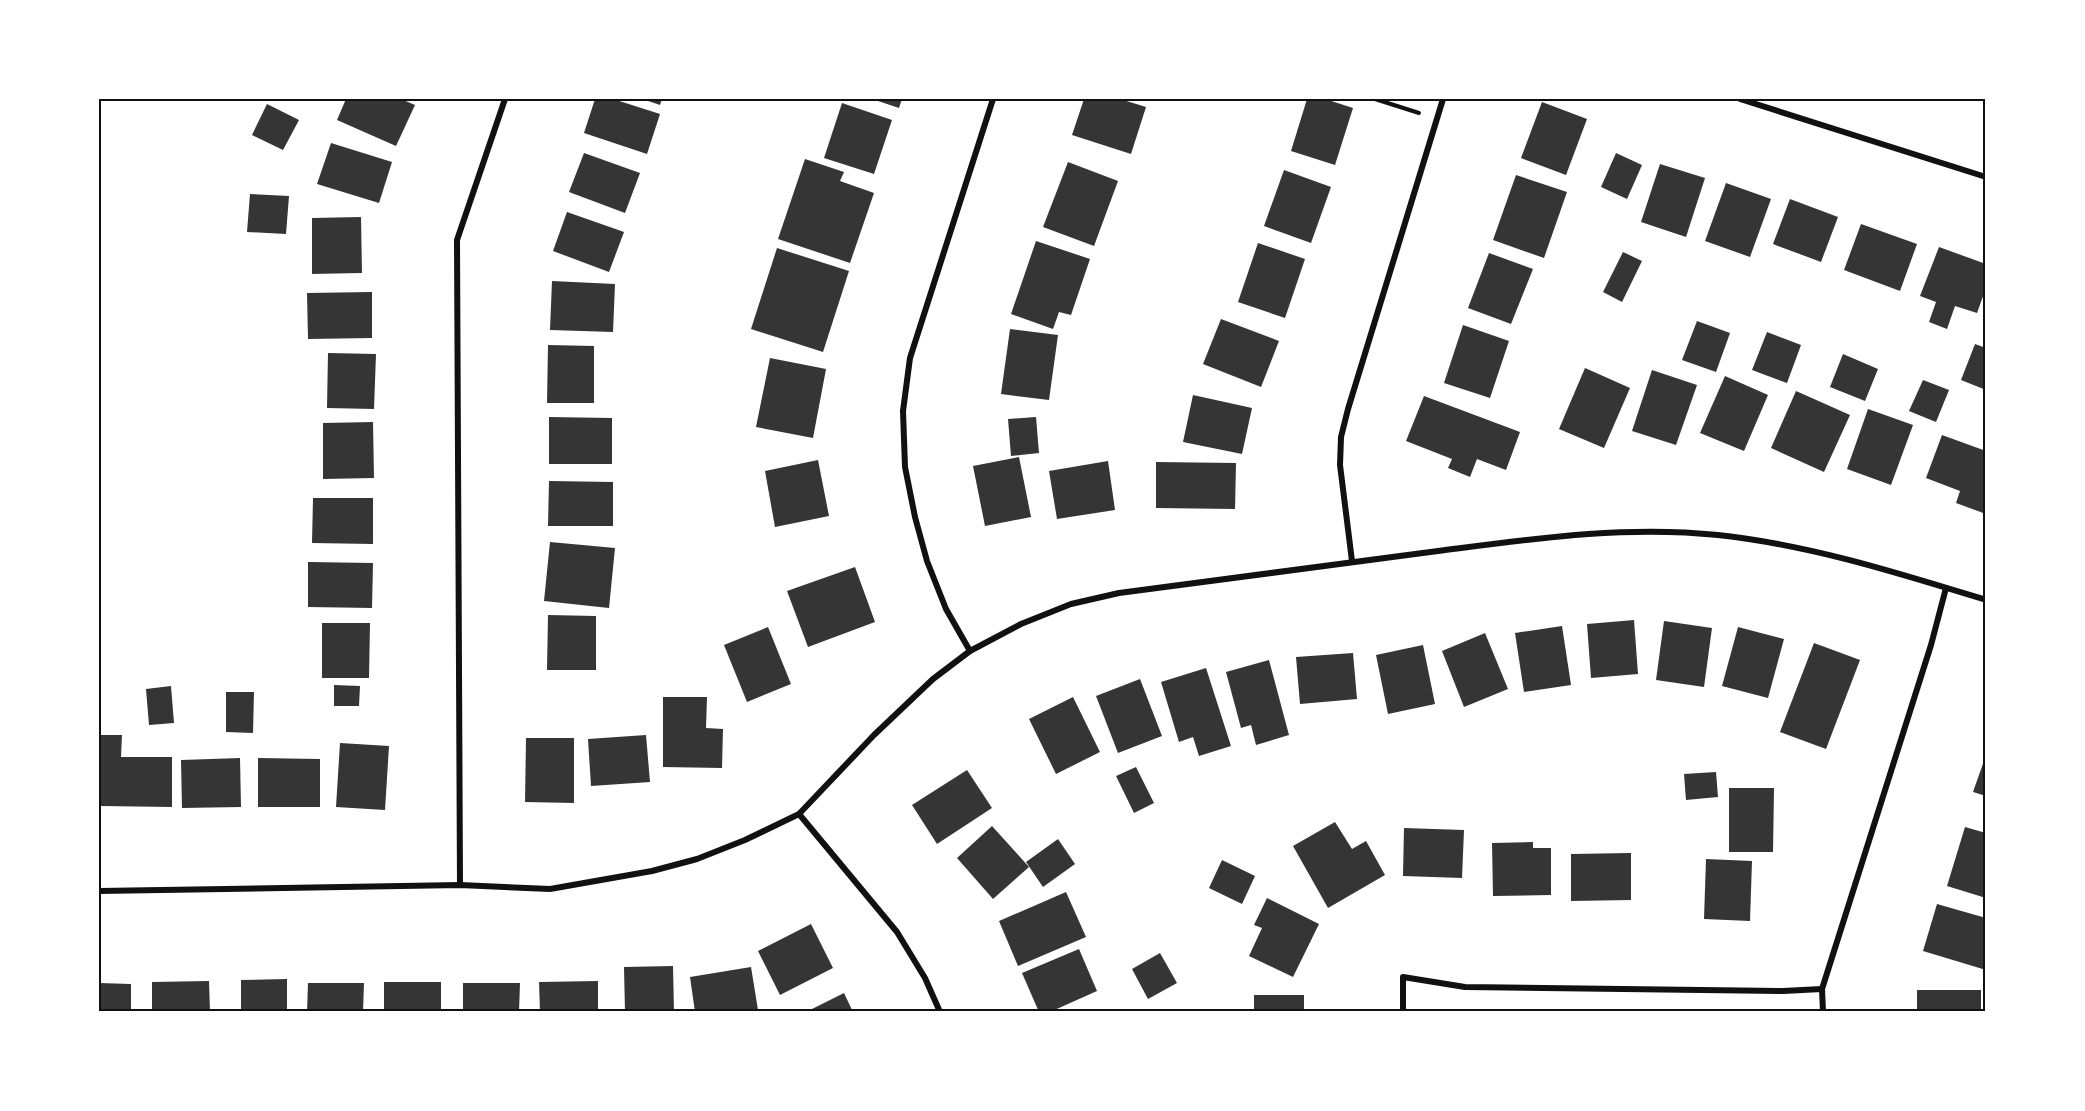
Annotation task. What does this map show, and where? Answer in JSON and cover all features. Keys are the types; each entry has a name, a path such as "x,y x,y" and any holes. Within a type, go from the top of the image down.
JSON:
{"street":[{"path":"460,885 457,240 505,99"},
{"path":"970,651 946,609 927,561 905,467 903,411 910,358 993,99"},
{"path":"1352,561 1340,465 1341,437 1443,99"},
{"path":"1740,99 1986,177"},
{"path":"99,891 460,885 550,889 652,872 696,860 799,814 874,735 933,679 970,651 1021,624 1071,604 1119,593 1554,536 1649,531 1716,535 1782,543 1843,557 1986,600"},
{"path":"1823,1012 1822,989 1931,645 1946,588"},
{"path":"799,814 897,932 925,978 940,1012"},
{"path":"1402,1012 1403,977 1465,987 1783,991 1822,989"}],"path":[{"path":"1375,99 1437,119"}],"building":[{"path":"346,99 401,99 415,105 396,146 337,120"},
{"path":"595,99 613,99 660,114 647,154 584,133"},
{"path":"642,99 662,99 660,105"},
{"path":"872,99 902,99 899,108"},
{"path":"1084,99 1120,99 1146,107 1131,154 1072,135"},
{"path":"1307,99 1325,99 1353,108 1335,165 1291,151"},
{"path":"1542,102 1587,119 1566,175 1521,158"},
{"path":"842,103 892,120 874,174 824,158"},
{"path":"267,104 299,120 283,150 252,135"},
{"path":"331,143 392,162 379,203 317,184"},
{"path":"584,153 640,173 625,213 569,192"},
{"path":"1616,153 1642,165 1627,199 1601,187"},
{"path":"805,159 844,172 840,181 874,193 850,263 778,239"},
{"path":"1068,162 1118,181 1094,246 1043,227"},
{"path":"1660,164 1705,178 1686,237 1641,222"},
{"path":"1284,170 1331,187 1311,243 1264,226"},
{"path":"1516,175 1567,192 1544,258 1493,240"},
{"path":"1726,183 1771,199 1750,257 1705,241"},
{"path":"250,194 289,196 286,234 247,232"},
{"path":"1790,199 1838,217 1821,262 1773,244"},
{"path":"567,212 624,232 609,272 553,251"},
{"path":"361,217 362,273 312,274 312,218"},
{"path":"1861,224 1917,244 1900,291 1844,270"},
{"path":"1036,241 1090,259 1071,315 1059,312 1053,329 1011,314"},
{"path":"1258,243 1305,259 1285,318 1238,302"},
{"path":"1939,247 1986,264 1986,288 1977,313 1955,306 1947,329 1929,322 1936,302 1920,296"},
{"path":"777,248 849,271 823,352 751,329"},
{"path":"1623,252 1642,261 1622,302 1603,292"},
{"path":"1489,253 1533,269 1511,324 1468,308"},
{"path":"552,281 615,284 613,332 550,330"},
{"path":"372,292 372,338 308,339 307,293"},
{"path":"1221,319 1279,341 1261,387 1203,364"},
{"path":"1697,321 1730,333 1716,372 1682,360"},
{"path":"1463,325 1509,341 1490,398 1444,383"},
{"path":"1010,329 1058,335 1049,400 1001,394"},
{"path":"1767,332 1801,345 1787,383 1752,370"},
{"path":"1975,344 1986,348 1986,390 1961,380"},
{"path":"548,345 594,346 594,403 547,403"},
{"path":"328,353 376,354 374,409 327,408"},
{"path":"1843,354 1878,369 1865,401 1830,387"},
{"path":"770,358 826,369 813,438 756,427"},
{"path":"1585,368 1630,388 1604,448 1559,429"},
{"path":"1652,370 1697,385 1676,445 1632,431"},
{"path":"1725,376 1768,395 1744,451 1700,433"},
{"path":"1923,380 1949,390 1936,422 1909,411"},
{"path":"1796,391 1850,415 1824,472 1771,448"},
{"path":"1193,395 1252,408 1242,454 1183,442"},
{"path":"1424,396 1520,432 1506,470 1477,459 1470,477 1448,468 1452,459 1406,441"},
{"path":"1868,409 1913,425 1891,485 1847,469"},
{"path":"549,417 612,418 612,464 549,464"},
{"path":"1036,417 1039,453 1011,456 1008,419"},
{"path":"373,422 374,478 323,479 323,423"},
{"path":"1942,435 1986,451 1986,514 1956,503 1960,491 1926,478"},
{"path":"1019,457 1031,517 985,526 973,466"},
{"path":"818,460 829,516 775,527 765,471"},
{"path":"1108,461 1115,510 1057,519 1049,471"},
{"path":"1156,462 1236,463 1235,509 1156,508"},
{"path":"549,481 613,482 613,526 548,526"},
{"path":"313,498 373,498 373,544 312,543"},
{"path":"550,542 615,548 609,608 544,601"},
{"path":"308,562 373,563 372,608 308,607"},
{"path":"855,567 875,622 808,647 787,591"},
{"path":"548,615 596,616 596,670 547,670"},
{"path":"1634,620 1638,674 1591,678 1587,624"},
{"path":"1664,621 1712,628 1704,687 1656,680"},
{"path":"322,623 370,623 369,678 322,678"},
{"path":"1562,626 1571,685 1524,692 1515,633"},
{"path":"768,627 791,684 747,702 724,645"},
{"path":"1738,627 1784,639 1768,698 1722,686"},
{"path":"1485,633 1508,689 1464,707 1442,651"},
{"path":"1814,643 1860,660 1826,749 1780,732"},
{"path":"1423,645 1435,704 1388,714 1376,655"},
{"path":"1353,653 1357,699 1300,704 1296,657"},
{"path":"1269,660 1289,735 1256,745 1251,725 1241,728 1226,672"},
{"path":"1206,668 1231,746 1199,756 1193,737 1179,742 1161,682"},
{"path":"1140,679 1162,736 1118,753 1096,696"},
{"path":"334,685 360,686 359,706 334,706"},
{"path":"171,686 174,723 149,725 146,689"},
{"path":"226,692 254,692 253,733 226,732"},
{"path":"663,697 707,697 706,728 723,729 722,768 663,767"},
{"path":"1073,697 1100,752 1056,774 1029,719"},
{"path":"101,735 122,735 121,757 172,757 172,807 100,806"},
{"path":"646,735 650,782 591,786 588,739"},
{"path":"526,738 574,738 574,803 525,802"},
{"path":"340,743 389,746 385,810 336,807"},
{"path":"1986,755 1986,796 1973,792"},
{"path":"240,758 241,807 182,808 181,760"},
{"path":"258,758 320,759 320,807 258,807"},
{"path":"1136,767 1154,803 1134,813 1116,776"},
{"path":"967,770 992,808 937,844 912,805"},
{"path":"1716,772 1718,797 1686,800 1684,774"},
{"path":"1729,788 1774,788 1773,852 1729,852"},
{"path":"1335,822 1352,849 1366,841 1385,875 1328,908 1293,846"},
{"path":"992,826 1029,867 993,899 957,858"},
{"path":"1965,827 1986,833 1986,898 1947,886"},
{"path":"1404,828 1464,830 1462,878 1403,876"},
{"path":"1058,839 1075,864 1043,887 1026,862"},
{"path":"1533,842 1533,848 1551,848 1551,895 1493,896 1492,843"},
{"path":"1631,853 1631,900 1571,901 1571,854"},
{"path":"1706,859 1752,861 1750,921 1704,919"},
{"path":"1222,860 1255,876 1242,904 1209,888"},
{"path":"1066,892 1086,937 1018,966 999,921"},
{"path":"1267,898 1319,924 1293,977 1249,956 1262,928 1254,925"},
{"path":"1937,904 1986,918 1986,970 1923,951"},
{"path":"811,924 833,968 780,995 758,951"},
{"path":"1079,949 1097,991 1050,1012 1039,1012 1022,973"},
{"path":"1160,953 1177,983 1148,999 1132,969"},
{"path":"673,966 674,1012 625,1012 624,967"},
{"path":"751,967 758,1010 695,1012 690,977"},
{"path":"287,979 287,1012 217,1012 217,1009 241,1009 241,980"},
{"path":"209,981 210,1012 152,1012 152,982"},
{"path":"598,981 598,1012 540,1012 539,982"},
{"path":"384,982 441,982 441,1012 384,1012"},
{"path":"99,983 131,984 131,1012 99,1012"},
{"path":"308,983 364,983 363,1012 307,1012"},
{"path":"463,983 520,983 519,1012 463,1012"},
{"path":"1917,990 1981,990 1981,1012 1917,1012"},
{"path":"844,993 853,1012 806,1012"},
{"path":"1254,995 1304,995 1304,1012 1254,1012"}]}
